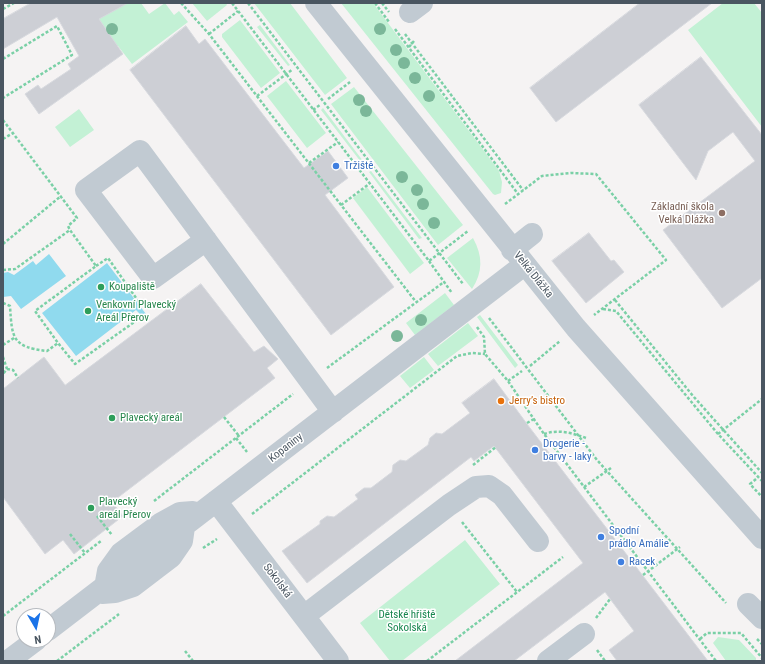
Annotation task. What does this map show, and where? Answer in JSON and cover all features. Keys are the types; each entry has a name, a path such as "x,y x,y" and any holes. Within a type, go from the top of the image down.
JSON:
{"street":[{"name":"Velká Dlážka","path":"316,3 576,328 762,538"},
{"path":"206,240 153,278 86,190 140,151 206,240 333,412"},
{"name":"Kopaniny","path":"56,624 333,412 518,257 532,234"},
{"path":"304,616 454,501 476,487 489,486 502,495 538,541"},
{"path":"101,590 108,571 121,554 160,524 180,513 209,507"},
{"name":"Sokolská","path":"209,507 304,616 338,661"},
{"path":"548,661 584,634"},
{"path":"8,661 25,648"}],"path":[{"path":"3,9 14,3"},
{"path":"181,3 209,34 258,96 416,302"},
{"path":"232,3 455,297"},
{"path":"248,3 466,288"},
{"path":"375,3 518,194"},
{"path":"209,34 238,11"},
{"path":"3,59 57,26 72,55 3,98"},
{"path":"408,47 413,42 523,190"},
{"path":"258,96 293,69"},
{"path":"328,99 350,82"},
{"path":"313,110 320,105"},
{"path":"3,120 77,218 68,226 82,250 96,266"},
{"path":"3,139 13,133"},
{"path":"309,163 338,142"},
{"path":"501,207 542,176 571,173 596,174 666,260 594,315"},
{"path":"341,205 369,184"},
{"path":"3,244 61,196"},
{"path":"3,270 15,269 70,230"},
{"path":"429,261 468,231"},
{"path":"140,318 75,364 35,311 108,258 141,305"},
{"path":"324,371 444,282"},
{"path":"615,300 688,390 761,474"},
{"path":"3,303 10,306 14,338 24,346 36,350 47,351 58,343"},
{"path":"602,309 616,311 718,434 762,481"},
{"path":"484,312 607,471 677,550 748,616 762,644"},
{"path":"476,326 484,337 485,354 508,381 544,434 716,661"},
{"path":"3,345 14,338"},
{"path":"530,366 560,341"},
{"path":"250,516 457,356 472,353 485,354"},
{"path":"3,357 7,369"},
{"path":"3,374 7,369"},
{"path":"7,369 13,370 18,378"},
{"path":"508,381 522,371"},
{"path":"718,434 762,399"},
{"path":"224,417 239,436"},
{"path":"527,423 534,419"},
{"path":"544,434 552,431 578,435 586,438"},
{"path":"584,487 611,468"},
{"path":"756,479 750,484 762,497"},
{"path":"97,516 111,533"},
{"path":"70,534 85,554"},
{"path":"642,575 680,547"},
{"path":"427,661 563,557"},
{"path":"700,639 707,633 741,633 762,658"},
{"path":"185,651 193,661"}],"green space":[{"path":"117,3 141,3 149,14 165,3 174,15 179,11 188,22 132,64 118,46 106,52 96,14"},
{"path":"192,3 226,3 227,5 207,21"},
{"path":"254,3 290,3 347,78 325,95"},
{"path":"341,3 373,3 499,171 502,182 501,193 495,195 493,194"},
{"path":"723,3 754,3 762,13 762,127 688,30"},
{"path":"240,20 280,73 261,88 222,37 222,34"},
{"path":"260,25 290,65 288,66 257,27"},
{"path":"286,81 326,133 307,148 267,96"},
{"path":"354,87 463,225 438,245 331,104"},
{"path":"323,108 366,165 364,166 321,110"},
{"path":"79,109 94,130 70,147 55,127"},
{"path":"371,171 422,238 419,239 369,172"},
{"path":"367,187 424,263 410,274 353,198"},
{"path":"473,238 479,251 480,270 476,283 472,289 447,258"},
{"path":"445,293 454,305 415,335 406,323"},
{"path":"480,315 518,365 515,368 477,317"},
{"path":"468,323 478,336 438,366 428,354"},
{"path":"424,357 434,370 410,388 400,376"},
{"name":"Dětské hřiště Sokolská","path":"465,540 500,584 402,661 390,661 360,623"},
{"path":"718,637 739,640 756,658 756,661 726,661 713,643"}],"water":[{"path":"49,254 66,276 21,309 11,296 3,297 3,273 8,272 14,275 33,261 36,265"},
{"name":"Koupaliště","path":"107,263 146,314 142,316 136,310 76,356 42,313"}],"building":[{"path":"31,3 128,3 99,19 123,54 39,114 25,94 38,85 41,89 71,69 68,64 79,56 57,17 3,49 3,19"},
{"path":"640,3 712,3 556,122 530,88"},
{"path":"186,26 199,44 205,39 304,168 328,151 348,178 325,195 394,287 331,335 130,70"},
{"path":"701,57 762,135 762,278 722,308 663,230 755,161 733,132 708,151 696,180 639,105"},
{"path":"589,233 611,261 614,260 624,272 586,303 552,261"},
{"name":"Plavecký areál","path":"201,284 254,352 264,346 278,359 267,368 275,378 112,502 123,516 74,554 63,540 45,554 3,497 3,389 44,357 65,385"},
{"path":"494,379 708,661 617,661 609,650 634,631 605,592 514,661 455,661 583,563 494,446 474,461 471,457 307,583 282,551 320,524 320,521 327,516 334,517 358,499 355,495 364,488 371,488 392,472 393,465 400,460 406,461 428,445 430,438 436,433 442,434 470,413 462,403"}],"place":[{"name":"Tržiště","path":"336,166"},
{"name":"Základní škola Velká Dlážka","path":"722,213"},
{"name":"Koupaliště","path":"101,287"},
{"name":"Venkovní Plavecký Areál Přerov","path":"88,311"},
{"name":"Jerry’s bistro","path":"501,401"},
{"name":"Plavecký areál","path":"112,418"},
{"name":"Drogerie - barvy - laky","path":"535,450"},
{"name":"Plavecký areál Přerov","path":"91,508"},
{"name":"Spodní prádlo Amálie","path":"601,537"},
{"name":"Racek","path":"621,562"}]}
